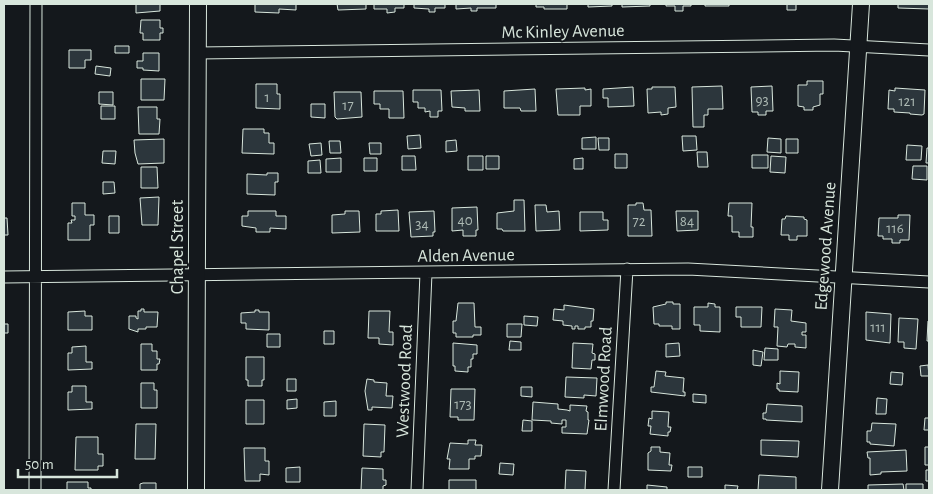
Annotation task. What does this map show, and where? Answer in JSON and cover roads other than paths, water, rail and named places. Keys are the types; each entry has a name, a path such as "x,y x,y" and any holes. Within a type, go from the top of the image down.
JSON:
{"street":[{"path":"35,490 36,4"},
{"name":"Chapel Street","path":"196,490 198,4"},
{"name":"Edgewood Avenue","path":"830,490 861,4"},
{"name":"Mc Kinley Avenue","path":"198,53 804,45 929,50"},
{"name":"Alden Avenue","path":"4,278 627,269 710,270 929,282"},
{"name":"Elmwood Road","path":"614,490 627,269"},
{"name":"Westwood Road","path":"417,490 426,273"}]}
